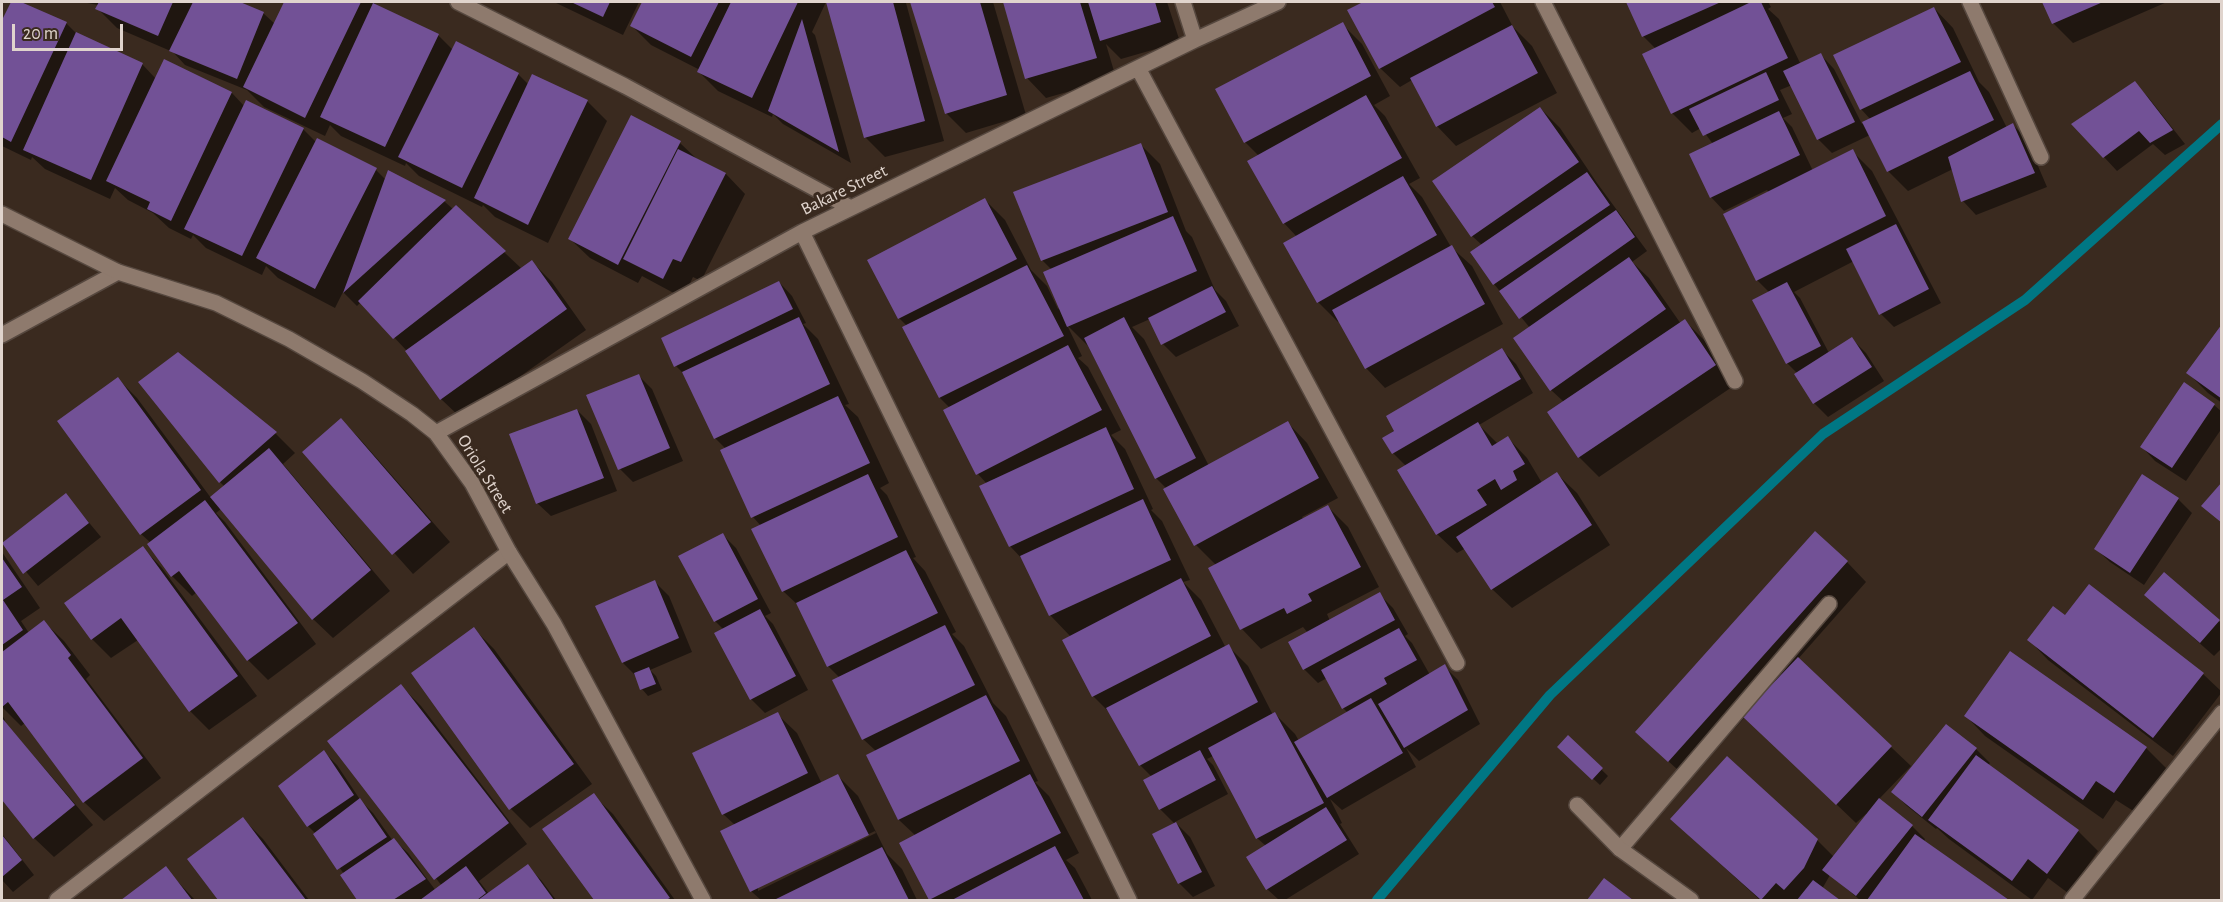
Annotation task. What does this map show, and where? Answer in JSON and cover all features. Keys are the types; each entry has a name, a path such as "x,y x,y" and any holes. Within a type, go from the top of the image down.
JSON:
{"street":[{"path":"458,2 625,86 851,208"},
{"path":"1183,2 1195,40"},
{"name":"Bakare Street","path":"436,433 802,232 1195,40 1278,2"},
{"path":"1543,2 1736,381"},
{"path":"1970,2 2041,157"},
{"path":"1138,68 1457,663"},
{"name":"Oriola Street","path":"2,214 118,272 216,303 289,339 362,381 436,433 472,483 509,552 554,624 703,900"},
{"path":"802,232 1129,900"},
{"path":"2,334 118,272"},
{"path":"57,900 509,552"},
{"path":"1620,849 1829,604"},
{"path":"2072,900 2222,713"},
{"path":"1578,805 1620,849 1686,899"}],"building":[{"path":"11,2 21,2 67,22 11,142 2,137 2,20"},
{"path":"99,2 173,2 158,36 95,9"},
{"path":"193,2 240,2 264,12 237,79 169,51"},
{"path":"284,2 361,2 305,118 243,87"},
{"path":"571,2 610,2 603,17"},
{"path":"642,2 719,2 691,57 630,26"},
{"path":"731,2 798,2 752,98 697,72"},
{"path":"826,2 893,2 925,121 864,138"},
{"path":"910,2 980,2 1007,95 945,114"},
{"path":"1003,2 1080,2 1097,58 1025,79"},
{"path":"1088,2 1155,2 1161,22 1100,41"},
{"path":"1363,2 1492,2 1495,7 1379,69 1347,10"},
{"path":"1626,2 1721,2 1642,37"},
{"path":"1751,2 1761,2 1788,58 1671,114 1642,54"},
{"path":"2042,2 2103,2 2052,24"},
{"path":"373,3 439,34 385,147 320,117"},
{"path":"1934,7 1961,62 1860,110 1833,55"},
{"path":"802,19 839,152 768,111"},
{"path":"1343,22 1371,76 1244,143 1215,89"},
{"path":"1512,25 1538,73 1436,127 1410,78"},
{"path":"76,32 143,63 91,180 23,150"},
{"path":"456,41 519,73 462,188 398,157"},
{"path":"1821,53 1855,122 1817,140 1783,71"},
{"path":"164,59 232,92 171,221 147,209 150,202 106,181"},
{"path":"1970,71 1994,120 1887,172 1862,122"},
{"path":"1766,72 1779,100 1703,136 1689,109"},
{"path":"532,74 588,100 528,225 474,198"},
{"path":"2135,81 2173,130 2150,143 2139,131 2103,158 2071,124"},
{"path":"1366,95 1402,158 1283,224 1247,161"},
{"path":"246,100 304,128 242,256 184,229"},
{"path":"1540,107 1579,162 1471,237 1432,181"},
{"path":"1779,111 1800,155 1710,198 1689,154"},
{"path":"631,115 681,141 618,265 568,239"},
{"path":"2013,123 2035,173 1961,202 1948,157"},
{"path":"317,138 377,168 315,289 256,258"},
{"path":"1141,143 1168,212 1041,261 1013,192"},
{"path":"678,149 726,173 681,262 673,259 663,279 623,259"},
{"path":"1853,149 1886,216 1756,281 1723,214"},
{"path":"388,170 446,200 343,293"},
{"path":"1587,172 1610,205 1493,285 1470,252"},
{"path":"1403,176 1437,235 1317,303 1283,243"},
{"path":"985,198 1017,259 898,319 867,260"},
{"path":"456,205 506,251 393,339 358,301"},
{"path":"1616,210 1635,237 1519,319 1499,291"},
{"path":"1173,216 1197,271 1067,327 1043,272"},
{"path":"1896,224 1929,289 1879,315 1846,249"},
{"path":"1452,245 1485,304 1365,369 1332,310"},
{"path":"1629,257 1666,309 1550,391 1513,338"},
{"path":"532,260 567,309 440,400 405,351"},
{"path":"1027,265 1064,336 939,398 902,327"},
{"path":"779,281 793,309 674,367 661,338"},
{"path":"1787,282 1821,346 1786,364 1752,300"},
{"path":"1212,286 1226,312 1161,345 1148,318"},
{"path":"799,317 830,384 714,439 682,372"},
{"path":"1124,317 1196,458 1155,479 1084,338"},
{"path":"1685,319 1716,365 1578,458 1547,412"},
{"path":"2222,324 2222,399 2186,373"},
{"path":"1852,337 1872,367 1813,404 1794,374"},
{"path":"1068,345 1102,410 976,475 943,410"},
{"path":"1502,348 1521,379 1392,454 1382,438 1394,431 1386,416"},
{"path":"178,352 277,432 219,483 138,382"},
{"path":"639,374 670,448 618,470 586,395"},
{"path":"118,377 201,490 140,535 57,421"},
{"path":"2184,382 2215,404 2172,468 2140,447"},
{"path":"838,396 870,463 751,518 720,450"},
{"path":"577,409 604,478 536,504 509,434"},
{"path":"341,418 431,522 392,555 302,452"},
{"path":"1288,421 1319,478 1194,546 1163,489"},
{"path":"1478,422 1492,446 1508,436 1525,464 1513,471 1517,480 1501,490 1495,479 1477,490 1487,505 1436,535 1397,470"},
{"path":"1106,427 1134,489 1009,547 979,486"},
{"path":"269,448 371,570 312,620 210,497"},
{"path":"1557,472 1592,525 1491,590 1456,537"},
{"path":"868,474 898,537 782,592 751,529"},
{"path":"2142,474 2179,498 2130,573 2094,549"},
{"path":"2222,482 2222,523 2201,506"},
{"path":"66,493 89,523 23,574 2,543"},
{"path":"1143,499 1171,560 1049,616 1020,556"},
{"path":"205,500 298,623 247,661 179,571 171,577 147,544"},
{"path":"1328,505 1361,567 1308,594 1312,601 1287,614 1284,608 1240,630 1208,568"},
{"path":"1815,531 1848,561 1668,762 1635,732"},
{"path":"723,533 758,599 714,622 678,556"},
{"path":"143,546 238,676 189,712 121,618 91,640 64,603"},
{"path":"906,550 938,613 827,667 796,603"},
{"path":"2,558 22,587 3,600 23,630 2,645"},
{"path":"2164,572 2220,620 2200,643 2144,595"},
{"path":"1181,578 1211,636 1092,697 1062,640"},
{"path":"655,580 679,638 622,663 595,606"},
{"path":"2089,584 2204,673 2153,738 2027,640 2053,606 2065,615"},
{"path":"1380,592 1395,620 1303,670 1288,642"},
{"path":"760,609 796,676 750,700 714,633"},
{"path":"44,620 71,655 68,658 143,758 83,803 8,702 2,707 2,652"},
{"path":"945,625 975,685 862,740 832,680"},
{"path":"474,627 574,764 509,810 411,673"},
{"path":"1399,628 1417,660 1384,678 1387,684 1342,709 1321,670"},
{"path":"1229,644 1258,702 1139,766 1106,708"},
{"path":"2010,651 2147,747 2114,793 2096,781 2083,800 1964,716"},
{"path":"1798,657 1892,746 1836,805 1742,716"},
{"path":"1445,664 1468,710 1404,748 1378,704"},
{"path":"649,667 656,684 640,690 634,673"},
{"path":"401,684 509,823 434,880 327,741"},
{"path":"986,695 1020,761 898,820 866,755"},
{"path":"1371,698 1403,753 1327,798 1294,742"},
{"path":"778,712 808,773 722,815 692,753"},
{"path":"1275,712 1324,803 1256,839 1208,748"},
{"path":"2,718 75,805 33,839 2,800"},
{"path":"1946,724 1977,748 1922,817 1891,792"},
{"path":"1568,735 1603,768 1592,780 1557,747"},
{"path":"324,750 354,795 307,827 278,786"},
{"path":"1200,750 1216,780 1159,810 1143,780"},
{"path":"1976,755 2079,830 2047,874 2028,859 2012,881 1928,820"},
{"path":"1727,756 1818,839 1804,868 1784,890 1776,883 1761,900 1670,819"},
{"path":"838,774 869,835 750,892 720,831"},
{"path":"1030,774 1061,833 929,900 899,843"},
{"path":"594,793 670,898 666,900 594,900 542,829"},
{"path":"360,798 387,837 337,870 313,834"},
{"path":"1879,798 1913,825 1856,896 1822,870"},
{"path":"1326,807 1347,840 1266,890 1246,857"},
{"path":"243,817 306,900 218,900 187,859"},
{"path":"1176,822 1202,872 1178,884 1152,834"},
{"path":"1915,834 2009,900 1867,900"},
{"path":"2,835 22,860 2,877"},
{"path":"394,838 426,879 393,900 357,900 340,875"},
{"path":"1055,846 1084,900 952,900"},
{"path":"882,847 909,900 774,900"},
{"path":"528,864 554,900 478,900"},
{"path":"166,866 192,900 121,900"},
{"path":"466,866 486,893 477,900 420,900"},
{"path":"1604,878 1633,900 1587,900"},
{"path":"1813,880 1840,900 1797,900"}],"waterway":[{"path":"1377,900 1550,695 1823,434 2025,300 2222,124"}]}
